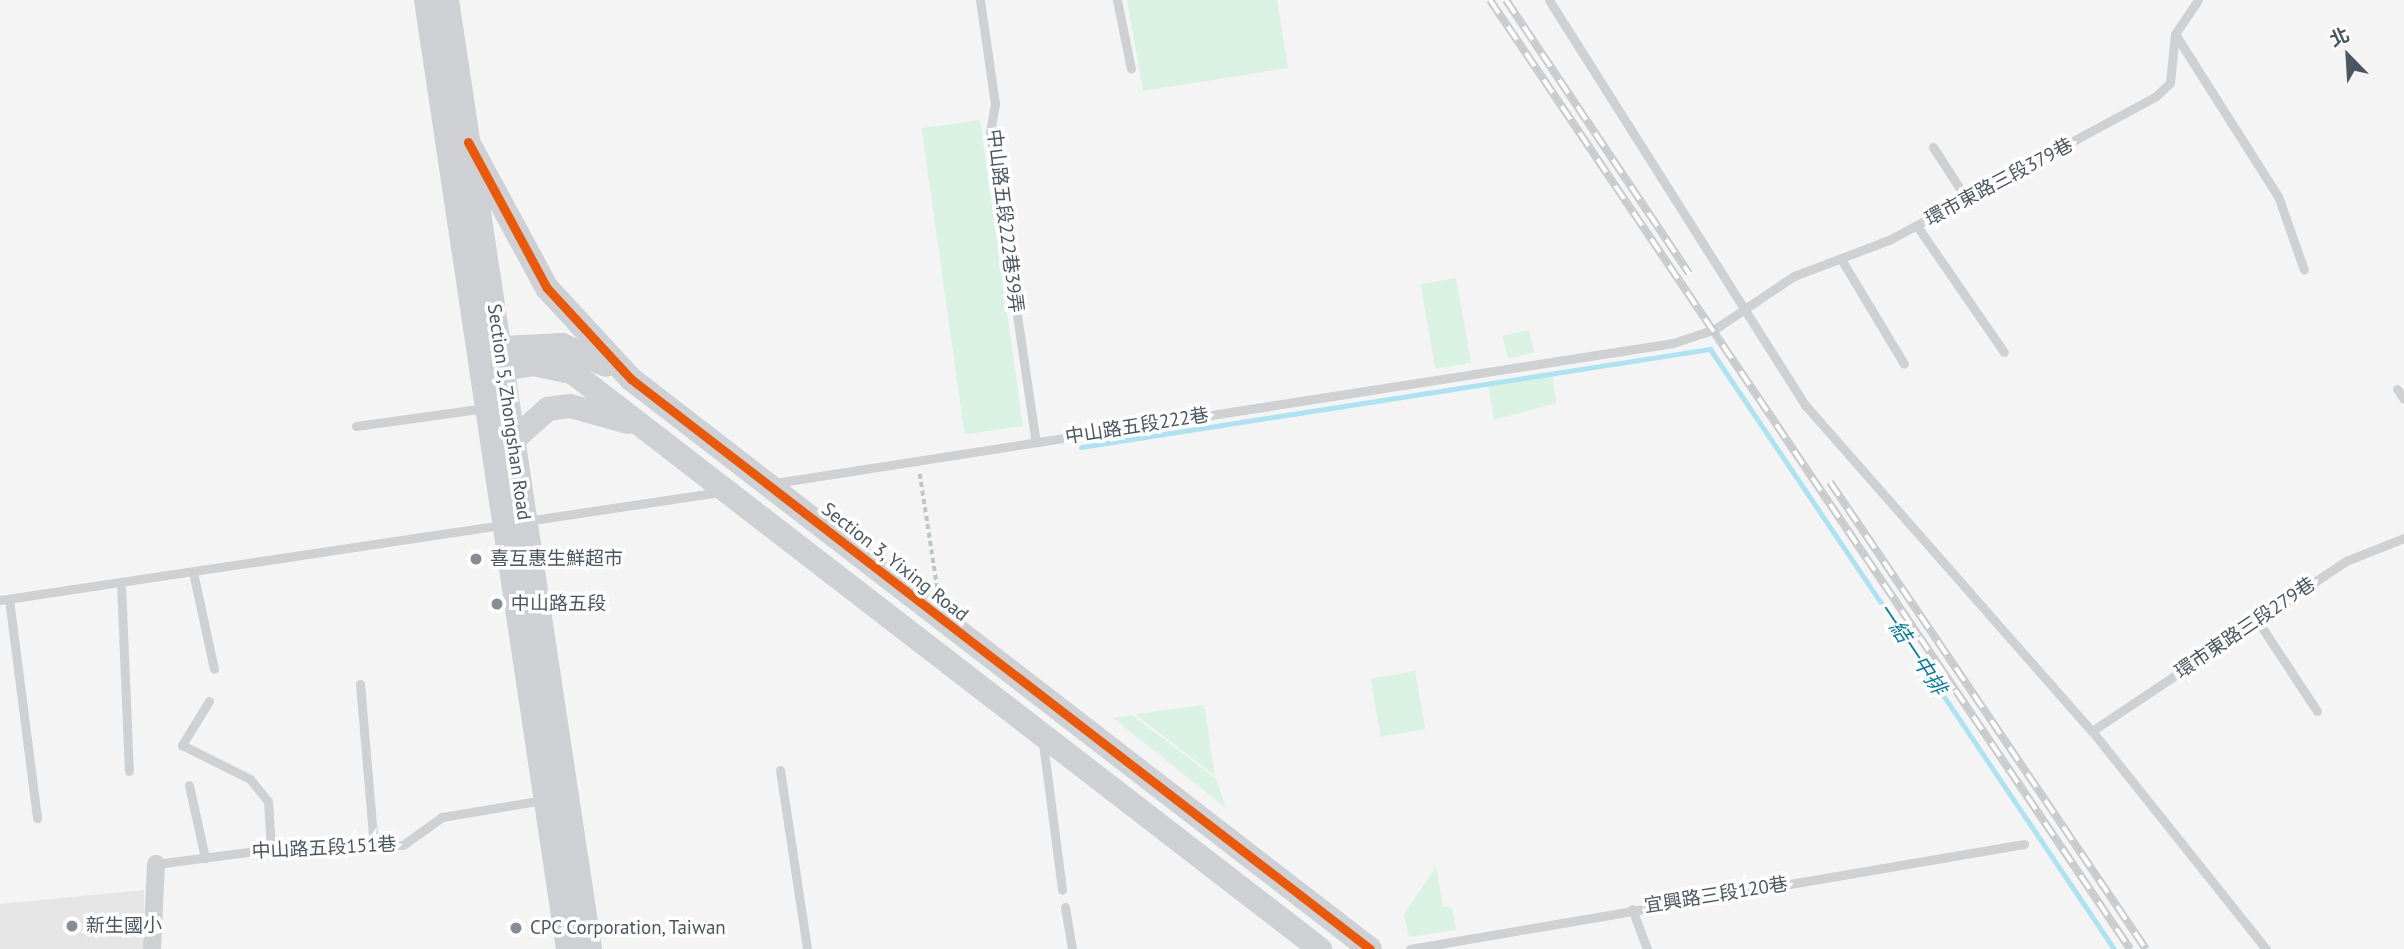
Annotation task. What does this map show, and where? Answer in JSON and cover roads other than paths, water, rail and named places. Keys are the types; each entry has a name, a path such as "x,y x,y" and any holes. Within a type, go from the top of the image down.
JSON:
{"street":[{"name":"Section 5, Zhongshan Road","path":"426,0 491,359 513,440 515,523"},
{"name":"Section 5, Zhongshan Road","path":"447,0 468,142 491,359 487,408 515,523 555,798 568,949"},
{"name":"Section 3, Yixing Road","path":"468,142 547,288 631,379 759,485 942,621 1370,949"},
{"name":"Section 3, Yixing Road","path":"491,359 562,345 631,379"},
{"path":"491,359 572,372 645,428 734,489 1320,949"},
{"path":"513,440 548,409 570,406 645,428"},
{"name":"Section 5, Zhongshan Road","path":"555,798 590,949"},
{"path":"152,949 156,864"}],"lane":[{"name":"中山路五段222巷39弄","path":"980,0 995,104 990,132 1036,442"},
{"path":"1117,0 1131,69"},
{"path":"1549,0 1741,310 1805,406 2092,731 2266,949"},
{"name":"環市東路三段379巷","path":"1741,310 1794,276 1841,259 1968,201 2156,96 2170,83 2175,34 2198,0"},
{"path":"2175,34 2278,196 2304,270"},
{"path":"1933,147 1968,201"},
{"path":"1917,226 2004,352"},
{"path":"1841,259 1904,363"},
{"name":"中山路五段222巷","path":"759,485 1673,343 1715,329 1741,310"},
{"path":"2397,388 2404,399"},
{"path":"356,426 487,408"},
{"path":"37,818 5,599 734,489"},
{"name":"環市東路三段279巷","path":"2092,731 2346,561 2404,538"},
{"path":"193,572 214,668"},
{"path":"121,583 129,771"},
{"path":"2257,620 2317,711"},
{"path":"360,684 374,848"},
{"path":"209,701 183,745 250,779 268,801 271,849"},
{"path":"1041,730 1062,890"},
{"path":"780,769 807,949"},
{"path":"189,785 205,858"},
{"name":"中山路五段151巷","path":"156,864 271,849 374,848 403,845 442,817 555,798"},
{"name":"宜興路三段120巷","path":"1410,949 2024,844"},
{"path":"1065,907 1072,949"},
{"path":"1632,909 1647,949"}],"waterway":[{"name":"一結一中排","path":"1081,447 1710,349 2114,949"}],"railway":[{"path":"1490,0 2130,949"},
{"path":"1506,0 1689,273"},
{"path":"1830,482 2146,949"}],"place":[{"name":"喜互惠生鮮超市","path":"476,559"},
{"name":"中山路五段","path":"497,604"},
{"name":"新生國小","path":"72,926"},
{"name":"CPC Corporation, Taiwan","path":"516,928"}]}
